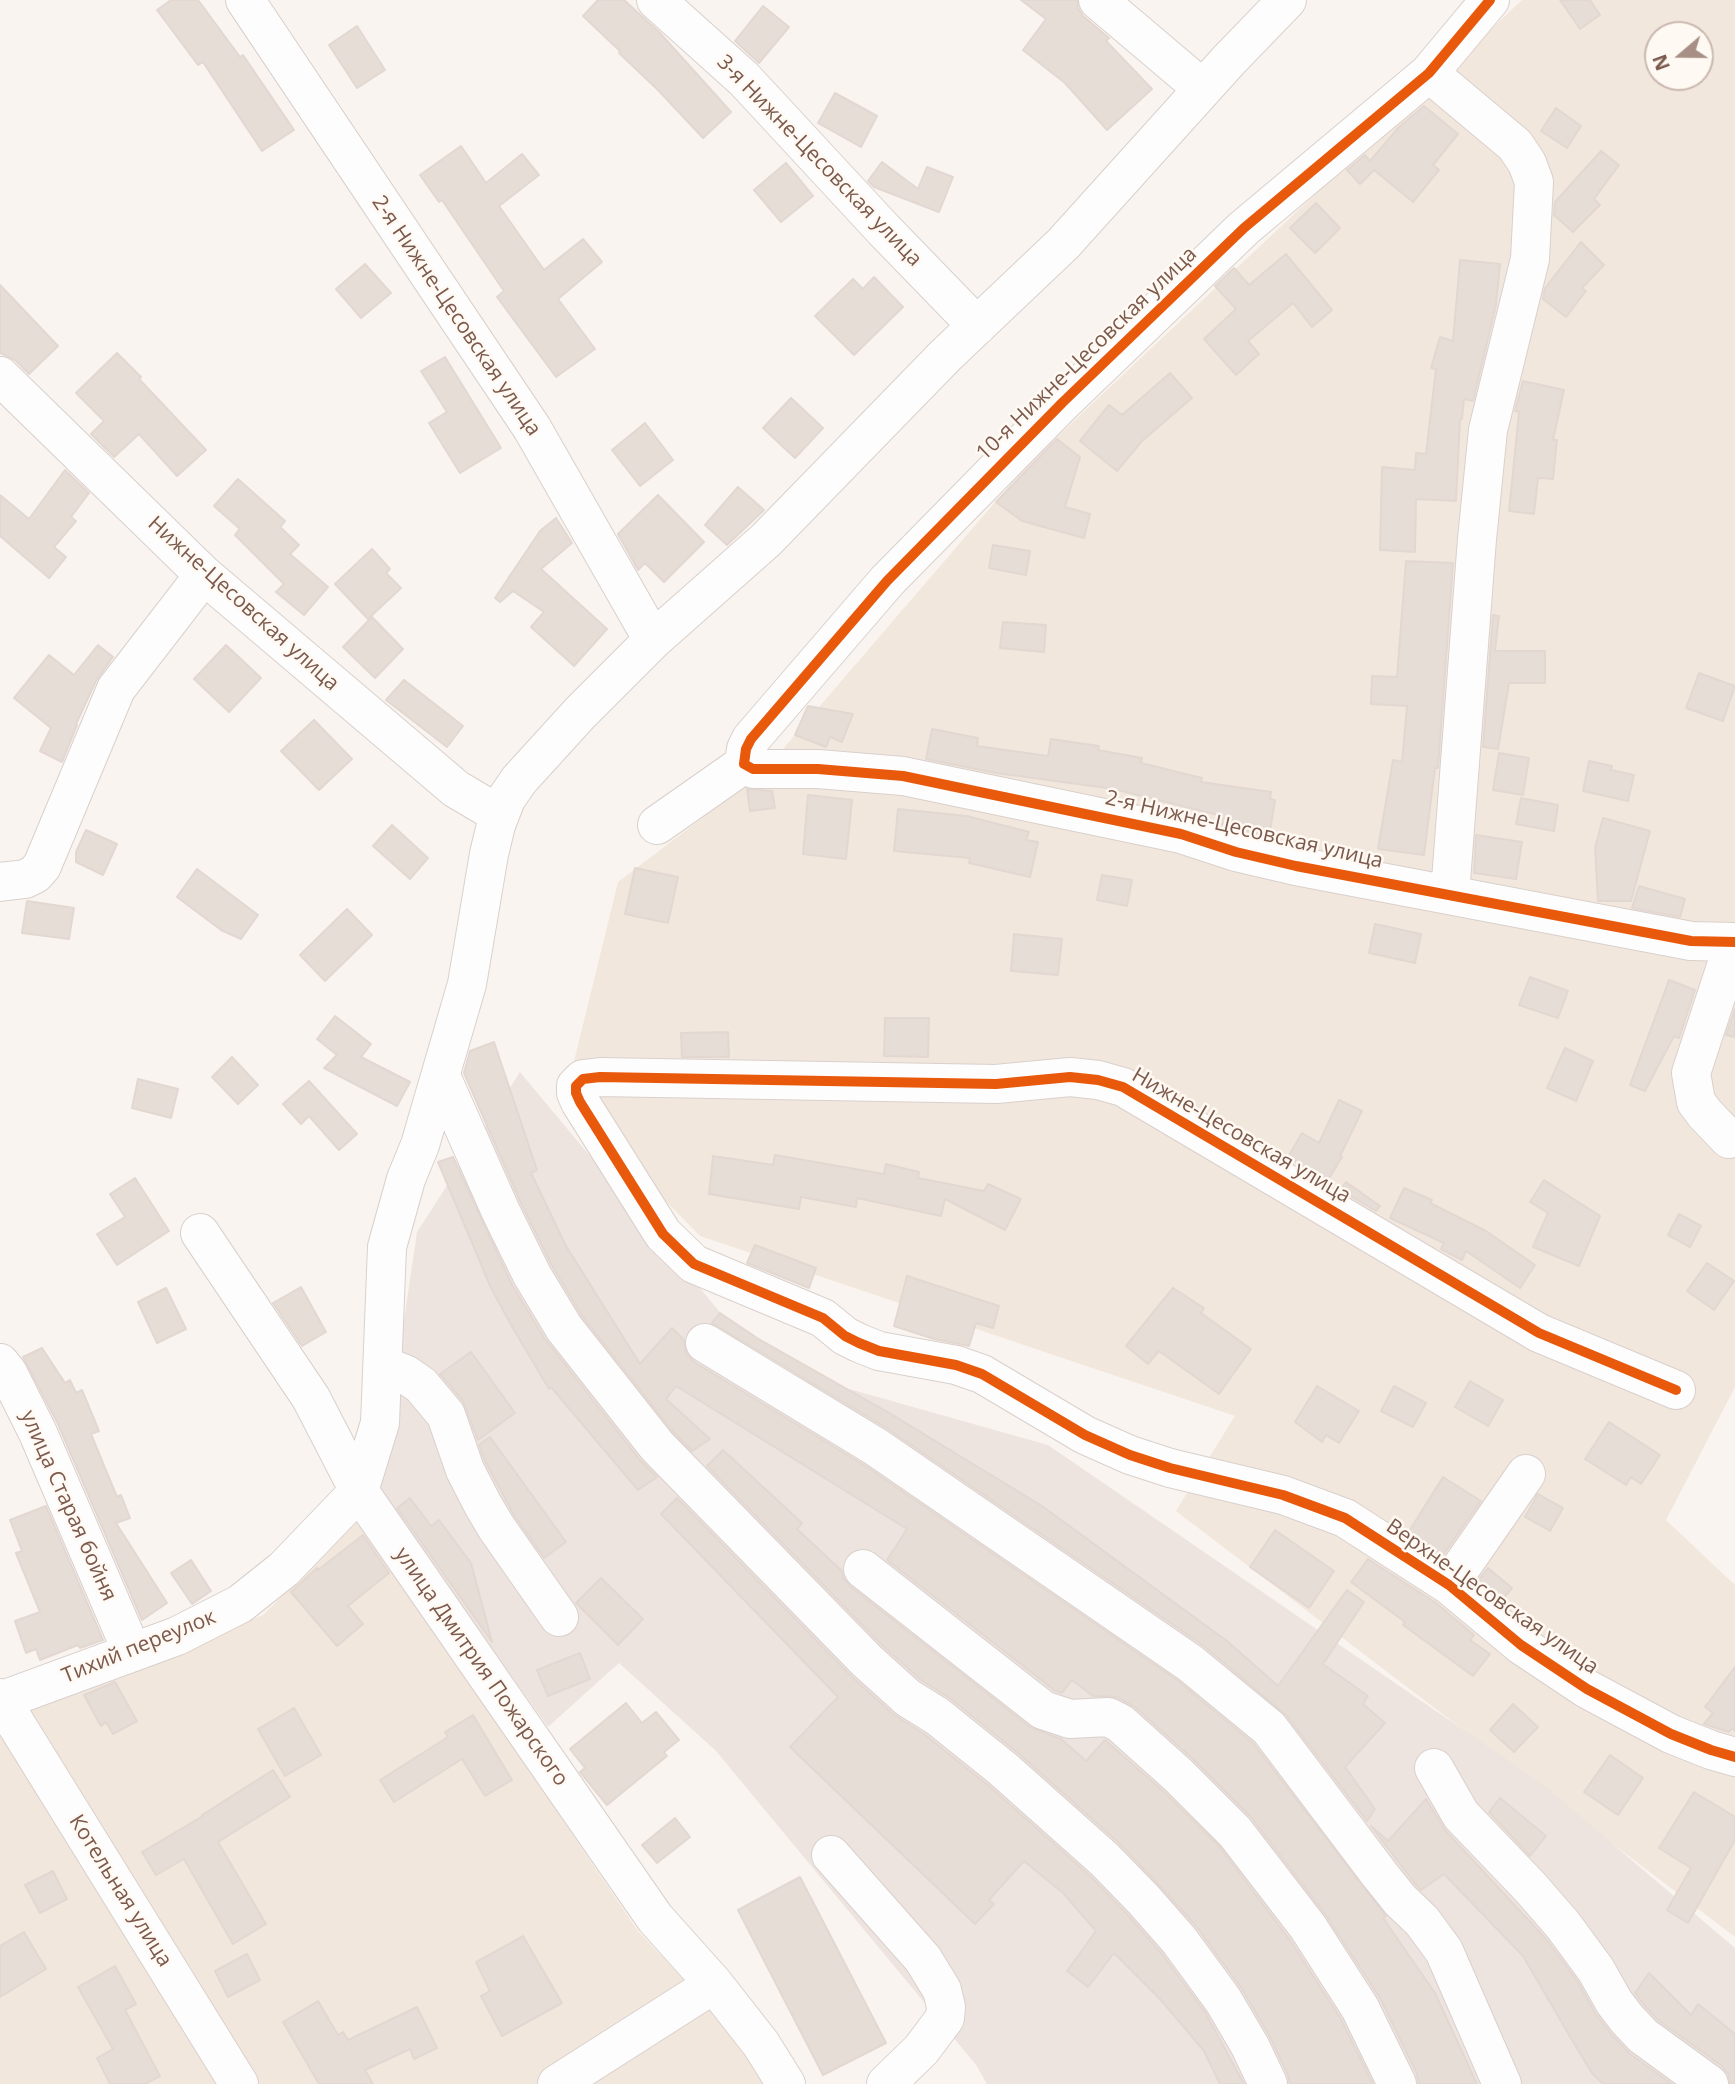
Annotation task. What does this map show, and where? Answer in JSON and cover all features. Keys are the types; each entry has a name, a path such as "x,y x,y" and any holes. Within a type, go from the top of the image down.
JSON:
{"street":[{"name":"2-я Нижне-Цесовская улица","path":"245,0 532,428 653,640"},
{"name":"3-я Нижне-Цесовская улица","path":"656,0 744,79 977,326"},
{"path":"1098,0 1203,89"},
{"path":"359,1491 380,1423 384,1366 384,1272 393,1218 420,1145 467,984 489,854 506,799 519,780 580,713 653,640 766,540 945,356 1063,244 1287,0"},
{"name":"10-я Нижне-Цесовская улица","path":"744,764 751,738 887,580 1063,401 1244,228 1429,73 1490,0"},
{"path":"1429,73 1515,145 1527,163 1534,182 1530,259 1488,430 1477,538 1450,894"},
{"name":"Нижне-Цесовская улица","path":"0,376 204,575 456,789 500,815"},
{"path":"0,882 25,879 35,874 42,866 116,689 204,575"},
{"name":"2-я Нижне-Цесовская улица","path":"744,764 752,769 818,769 903,776 1181,834 1236,852 1296,866 1690,941 1735,942"},
{"path":"657,825 744,764"},
{"path":"1729,1139 1696,1102 1691,1073 1735,942"},
{"path":"441,1076 500,1212 532,1275 564,1328 657,1446 867,1661 908,1698 937,1716 1003,1769 1104,1859 1143,1899 1179,1940 1223,2000 1251,2046 1268,2084"},
{"name":"Нижне-Цесовская улица","path":"578,1082 600,1077 996,1084 1070,1077 1098,1080 1123,1087 1539,1333 1676,1390"},
{"name":"Верхне-Цесовская улица","path":"578,1082 575,1090 577,1097 663,1234 694,1264 823,1318 845,1336 878,1351 956,1365 982,1374 1010,1388 1085,1435 1130,1455 1170,1468 1283,1495 1345,1518 1449,1585 1521,1645 1587,1689 1671,1734 1711,1750 1735,1756"},
{"name":"улица Дмитрия Пожарского","path":"200,1233 311,1398 359,1491 655,1918 714,1983 761,2044 786,2084"},
{"path":"705,1343 876,1447 1190,1662 1269,1728 1380,1875 1422,1921 1444,1951 1502,2084"},
{"name":"улица Старая бойня","path":"0,1363 8,1373 38,1433 132,1652"},
{"path":"384,1366 405,1374 421,1385 446,1415 465,1470 489,1516 559,1616"},
{"path":"1449,1585 1526,1474"},
{"name":"Тихий переулок","path":"0,1700 177,1636 240,1604 284,1569 359,1491"},
{"path":"863,1569 1044,1710 1070,1719 1108,1717 1121,1724 1178,1774 1235,1832 1308,1927 1360,2008 1396,2084"},
{"name":"Котельная улица","path":"0,1700 239,2084"},
{"path":"1434,1768 1461,1815 1530,1886 1563,1925 1627,2019 1643,2036 1709,2084"},
{"path":"831,1855 923,1959 942,1990 946,2007 945,2018 921,2050 886,2084"},
{"path":"557,2084 714,1983"}],"shaded area":[{"path":"1522,0 1735,0 1735,1387 1666,1520 1735,1585 1735,1937 1176,1511 1235,1416 700,1236 565,1098 618,882 764,771 1027,465"},
{"path":"520,1072 764,1365 1048,1445 1541,1783 1735,1948 1735,2084 987,2084 976,2065 716,1751 619,1663 548,1727 379,1489 417,1232"},
{"path":"359,1520 638,1931 721,2019 764,2084 0,2084 0,1716 263,1615"}],"building":[{"path":"171,0 198,0 240,57 243,55 294,130 262,151 203,62 198,65 157,10"},
{"path":"598,0 624,0 659,32 731,112 703,138 583,16"},
{"path":"1021,0 1077,0 1083,16 1109,38 1106,41 1152,89 1107,130 1065,83 1023,50 1046,19"},
{"path":"1560,0 1590,0 1600,15 1580,29"},
{"path":"763,6 789,27 759,63 735,41"},
{"path":"357,26 385,70 357,88 329,45"},
{"path":"835,93 877,116 861,147 818,123"},
{"path":"1424,106 1458,134 1433,165 1439,170 1413,202 1374,170 1360,184 1347,170 1365,155 1370,161 1399,127"},
{"path":"1556,108 1581,126 1567,148 1541,131"},
{"path":"461,146 486,183 522,154 539,175 499,206 544,270 583,239 602,262 558,299 595,349 556,377 497,297 504,291 442,200 439,202 420,175"},
{"path":"1601,151 1619,165 1594,199 1600,205 1573,232 1554,215 1555,202"},
{"path":"882,162 918,189 927,167 953,177 939,212 874,187 868,181"},
{"path":"786,163 813,196 781,222 754,190"},
{"path":"1316,203 1340,228 1315,253 1290,228"},
{"path":"1581,242 1604,265 1582,288 1586,291 1566,317 1543,299 1545,288"},
{"path":"1286,254 1332,310 1312,327 1293,303 1248,341 1259,354 1236,375 1204,339 1236,309 1215,286 1234,268 1249,285"},
{"path":"1460,260 1500,264 1496,305 1473,401 1464,399 1460,419 1456,501 1416,499 1415,552 1380,550 1382,467 1415,470 1416,453 1426,454 1436,369 1431,368 1440,337 1453,341"},
{"path":"365,264 391,293 361,318 336,289"},
{"path":"874,277 903,307 854,355 815,316 853,279 863,289"},
{"path":"0,285 58,346 29,374 15,360 0,353"},
{"path":"117,353 206,450 177,476 139,434 114,457 91,434 104,421 76,393"},
{"path":"445,357 501,448 460,473 429,423 447,412 421,371"},
{"path":"1170,373 1192,398 1142,441 1117,471 1080,441 1109,405 1122,415"},
{"path":"1523,381 1564,390 1553,440 1557,440 1553,479 1538,478 1534,514 1509,511 1519,412 1515,411"},
{"path":"791,398 823,428 795,458 763,428"},
{"path":"645,423 673,460 640,486 612,450"},
{"path":"1057,439 1080,457 1065,507 1090,514 1084,538 1022,521 996,502"},
{"path":"65,470 89,493 71,517 76,521 54,547 66,557 49,578 0,536 0,495 29,519"},
{"path":"238,479 285,521 280,527 299,545 290,554 328,587 304,615 276,592 284,584 235,535 240,529 214,506"},
{"path":"738,487 764,510 727,545 705,525"},
{"path":"658,495 704,542 664,582 645,563 638,570 618,534"},
{"path":"556,518 572,543 541,569 607,629 574,666 531,627 544,612 513,591 500,602 495,598 540,531"},
{"path":"993,545 1030,551 1026,575 989,568"},
{"path":"372,549 390,569 386,573 401,588 368,619 335,584"},
{"path":"1406,561 1453,563 1438,768 1435,768 1424,855 1378,849 1393,760 1402,762 1407,706 1371,704 1372,676 1397,677"},
{"path":"1493,615 1499,616 1495,651 1545,651 1545,683 1509,683 1498,749 1483,747"},
{"path":"372,617 403,649 375,678 343,647"},
{"path":"1003,622 1046,625 1044,652 1000,648"},
{"path":"98,645 113,657 96,681 62,762 40,751 51,728 14,698 49,655 74,675"},
{"path":"226,645 261,678 229,712 194,679"},
{"path":"1699,673 1735,686 1723,721 1686,708"},
{"path":"404,680 463,726 447,747 386,700"},
{"path":"808,706 853,714 842,742 830,737 826,747 795,735"},
{"path":"314,720 352,759 319,790 281,751"},
{"path":"932,729 978,738 977,746 1048,756 1051,739 1099,746 1098,750 1142,758 1141,763 1202,778 1201,782 1271,792 1270,799 1275,800 1269,837 1221,824 1222,816 1114,789 996,773 926,759"},
{"path":"1499,753 1529,758 1523,795 1493,790"},
{"path":"1589,761 1634,775 1628,801 1583,791"},
{"path":"747,789 772,791 775,808 750,811"},
{"path":"808,795 852,800 846,859 803,854"},
{"path":"1521,798 1558,805 1554,831 1516,824"},
{"path":"898,809 967,816 1029,832 1026,840 1038,842 1030,877 969,863 970,858 894,851"},
{"path":"1603,818 1650,831 1631,901 1598,901 1595,848"},
{"path":"392,825 428,858 410,879 373,846"},
{"path":"86,830 117,844 103,875 76,862 76,852"},
{"path":"1476,835 1522,842 1516,879 1474,873"},
{"path":"635,868 678,877 668,923 625,914"},
{"path":"197,869 258,915 241,939 221,930 177,897"},
{"path":"1102,875 1132,880 1127,906 1097,900"},
{"path":"1639,886 1685,899 1680,917 1632,908"},
{"path":"27,901 74,908 69,939 22,933"},
{"path":"347,909 372,935 325,981 300,955"},
{"path":"1375,924 1421,934 1415,963 1369,953"},
{"path":"1014,934 1062,939 1058,975 1011,971"},
{"path":"1530,977 1568,991 1558,1018 1519,1005"},
{"path":"1669,980 1695,990 1679,1038 1674,1036 1645,1091 1630,1085"},
{"path":"1735,1009 1735,1037 1726,1035"},
{"path":"335,1016 371,1044 361,1057 410,1082 397,1106 324,1068 337,1055 317,1039"},
{"path":"885,1018 929,1018 928,1057 884,1056"},
{"path":"728,1032 729,1057 682,1057 681,1033"},
{"path":"494,1042 537,1170 531,1173 566,1246 640,1364 672,1328 684,1340 686,1353 694,1362 864,1465 1177,1680 1253,1743 1386,1916 1383,1918 1435,1993 1477,2084 1419,2084 1417,2074 1380,1998 1325,1914 1251,1817 1193,1759 1135,1707 1117,1697 1093,1696 1072,1680 1062,1693 1054,1690 887,1560 907,1529 676,1386 666,1399 710,1439 692,1451 673,1432 582,1316 551,1264 521,1203 464,1073 470,1051"},
{"path":"1565,1048 1593,1061 1576,1101 1547,1088"},
{"path":"232,1057 258,1085 238,1104 212,1077"},
{"path":"138,1079 178,1089 171,1118 132,1108"},
{"path":"309,1081 357,1134 339,1150 309,1116 301,1124 283,1104"},
{"path":"1339,1100 1362,1111 1340,1156 1342,1157 1328,1180 1288,1157 1302,1133 1319,1143"},
{"path":"775,1155 884,1174 886,1164 919,1172 918,1178 984,1191 988,1184 1021,1199 1005,1230 945,1199 941,1216 857,1198 856,1207 801,1197 799,1209 709,1194 713,1156 773,1165"},
{"path":"453,1157 512,1285 545,1339 640,1460 657,1477 638,1490 551,1387 549,1389 510,1323 491,1288 438,1162"},
{"path":"135,1178 169,1231 117,1265 97,1234 125,1217 110,1194"},
{"path":"1544,1180 1600,1216 1579,1266 1533,1247 1548,1213 1530,1202"},
{"path":"1346,1182 1380,1206 1376,1211 1340,1190"},
{"path":"1404,1188 1432,1200 1430,1203 1486,1231 1535,1265 1520,1288 1466,1251 1462,1260 1441,1249 1444,1243 1390,1218"},
{"path":"1679,1214 1701,1226 1690,1247 1668,1235"},
{"path":"755,1245 816,1268 809,1288 747,1263"},
{"path":"1707,1263 1734,1281 1714,1310 1687,1291"},
{"path":"907,1276 999,1306 993,1328 976,1323 969,1346 934,1339 894,1326"},
{"path":"301,1287 326,1332 302,1346 273,1303"},
{"path":"166,1288 186,1329 157,1343 138,1302"},
{"path":"1173,1288 1204,1308 1201,1313 1251,1349 1219,1394 1159,1351 1148,1364 1126,1346"},
{"path":"720,1313 757,1338 891,1414 1042,1506 1227,1641 1278,1686 1347,1590 1364,1602 1323,1664 1368,1696 1363,1704 1385,1723 1345,1767 1375,1809 1367,1821 1286,1715 1204,1646 888,1429 712,1323"},
{"path":"42,1348 65,1383 70,1380 76,1393 82,1390 99,1431 91,1434 117,1497 121,1495 130,1518 116,1523 167,1603 142,1620 58,1424 23,1357"},
{"path":"471,1352 515,1413 478,1440 463,1401 440,1374"},
{"path":"1470,1381 1503,1400 1488,1426 1455,1407"},
{"path":"1317,1386 1359,1411 1339,1443 1326,1435 1322,1442 1295,1422"},
{"path":"1394,1386 1426,1403 1413,1427 1381,1411"},
{"path":"1609,1422 1660,1455 1641,1484 1631,1477 1626,1485 1585,1459"},
{"path":"490,1437 566,1542 544,1558 514,1515 485,1461 479,1445"},
{"path":"723,1450 802,1523 797,1529 842,1571 843,1578 850,1586 1030,1727 1061,1739 1086,1761 1105,1740 1163,1791 1219,1846 1290,1940 1341,2019 1373,2084 1290,2084 1270,2037 1242,1989 1196,1926 1119,1843 1018,1753 951,1699 921,1680 882,1645 707,1466"},
{"path":"1443,1477 1481,1501 1443,1555 1408,1533"},
{"path":"1538,1494 1563,1508 1550,1531 1525,1517"},
{"path":"410,1498 431,1526 439,1520 471,1563 492,1642 397,1508"},
{"path":"677,1498 852,1677 893,1714 924,1734 989,1786 1089,1875 1127,1914 1162,1954 1205,2012 1244,2084 1220,2084 1204,2051 1160,1999 1114,1953 1088,1987 1067,1971 1096,1931 1063,1893 1024,1861 989,1900 994,1904 975,1924 790,1747 838,1697 661,1514"},
{"path":"46,1506 103,1640 80,1648 78,1645 40,1660 36,1649 26,1653 15,1621 40,1612 16,1553 22,1551 10,1520"},
{"path":"1275,1530 1334,1571 1309,1608 1250,1567"},
{"path":"363,1535 389,1573 348,1606 363,1624 337,1646 291,1592 317,1568 318,1570"},
{"path":"1368,1559 1436,1603 1474,1635 1470,1640 1490,1654 1473,1676 1403,1625 1405,1622 1351,1582"},
{"path":"191,1560 211,1591 192,1604 171,1573"},
{"path":"1488,1568 1512,1588 1502,1600 1478,1581"},
{"path":"601,1578 643,1619 618,1645 576,1603"},
{"path":"580,1653 590,1679 548,1696 537,1670"},
{"path":"1735,1667 1735,1731 1732,1728 1729,1732 1704,1724 1713,1713 1705,1707"},
{"path":"115,1682 137,1721 113,1734 106,1722 101,1726 84,1695"},
{"path":"626,1703 642,1723 656,1712 679,1740 664,1752 667,1756 607,1805 580,1772 585,1768 570,1749"},
{"path":"1513,1704 1538,1727 1514,1752 1490,1730"},
{"path":"294,1708 321,1755 285,1776 258,1729"},
{"path":"473,1715 512,1780 485,1796 462,1759 394,1802 380,1780 448,1737 445,1732"},
{"path":"1610,1755 1643,1778 1618,1815 1584,1792"},
{"path":"273,1770 290,1797 218,1842 266,1924 233,1944 184,1859 156,1875 142,1852"},
{"path":"1694,1792 1735,1817 1735,1840 1688,1923 1667,1910 1691,1868 1659,1848"},
{"path":"1500,1798 1546,1836 1530,1856 1489,1812"},
{"path":"1426,1799 1445,1830 1546,1939 1578,1982 1595,2013 1611,2034 1630,2054 1672,2084 1603,2084 1592,2073 1523,1956 1444,1874 1421,1890 1416,1885 1371,1826 1388,1841"},
{"path":"675,1818 690,1837 657,1863 642,1845"},
{"path":"53,1871 67,1899 40,1913 25,1885"},
{"path":"800,1877 886,2043 823,2075 738,1910"},
{"path":"24,1932 46,1969 0,1997 0,1946"},
{"path":"523,1936 562,2003 502,2036 481,1996 490,1991 476,1962"},
{"path":"247,1954 260,1980 228,1997 215,1971"},
{"path":"115,1966 136,2004 125,2010 160,2076 145,2084 110,2084 97,2058 113,2049 78,1987"},
{"path":"1649,1973 1691,2015 1698,2004 1735,2034 1735,2084 1730,2084 1729,2075 1722,2066 1658,2020 1644,2005 1635,1993"},
{"path":"318,2001 338,2035 343,2032 348,2040 417,2007 437,2048 414,2059 410,2049 365,2070 373,2084 319,2084 283,2022"}],"cycle path":[{"path":"1490,0 1429,73 1244,228 1063,402 887,581 751,739 746,749 744,764 753,769 818,769 903,776 1181,834 1236,852 1296,866 1691,941 1735,942"},
{"path":"1676,1390 1539,1333 1123,1087 1098,1080 1070,1077 996,1084 600,1077 583,1079 576,1086 580,1102 663,1234 694,1264 823,1318 845,1336 879,1351 956,1365 982,1374 1085,1435 1130,1455 1170,1468 1283,1495 1345,1518 1449,1585 1521,1645 1587,1689 1671,1734 1735,1757"}]}
